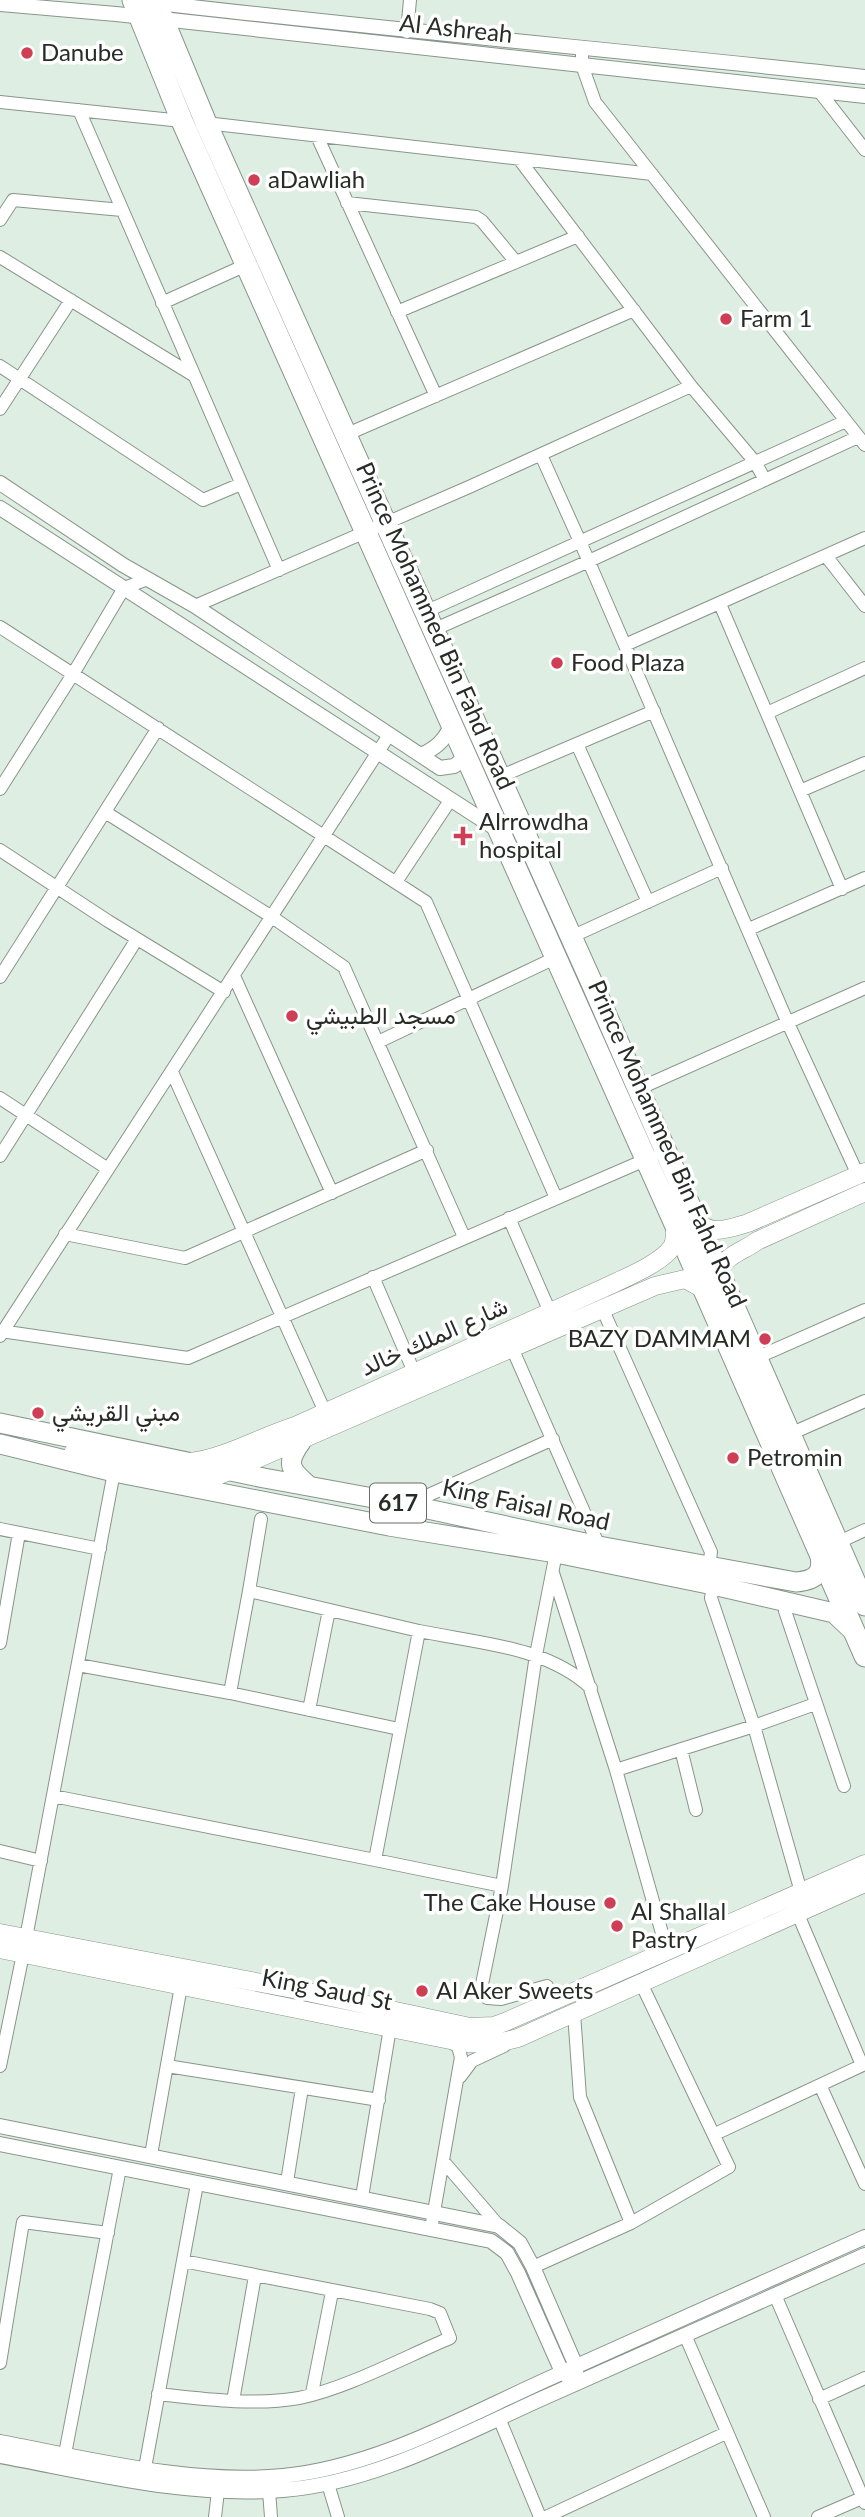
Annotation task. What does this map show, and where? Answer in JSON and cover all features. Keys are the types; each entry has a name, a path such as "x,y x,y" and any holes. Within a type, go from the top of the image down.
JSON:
{"highway":[{"name":"Prince Mohammed Bin Fahd Road","path":"158,8 206,123 666,1151 685,1221 827,1545 865,1605"},
{"name":"Prince Mohammed Bin Fahd Road","path":"136,9 182,121 645,1160 685,1221"},
{"name":"Prince Mohammed Bin Fahd Road","path":"712,1284 756,1359 790,1434 854,1632 865,1656"},
{"name":"King Faisal Road","path":"0,1423 232,1471 263,1468 310,1487 599,1546 711,1576 788,1607 834,1614 854,1632"},
{"path":"301,1442 292,1457 291,1465 295,1475 310,1487"},
{"name":"King Faisal Road","path":"0,1444 114,1472 390,1526 480,1539 554,1562 796,1582"},
{"path":"263,1468 268,1488 278,1494 385,1515 480,1539"},
{"path":"796,1582 811,1579 819,1572 827,1545"},
{"path":"788,1607 800,1600 803,1594 796,1582"}],"main road":[{"path":"685,1221 709,1230 728,1229 863,1180"},
{"path":"712,1284 726,1260 863,1180"},
{"name":"شارع الملك خالد","path":"187,1462 217,1456 319,1415 648,1266 671,1248 685,1221"},
{"path":"748,1223 737,1231 735,1239 743,1245 757,1241"},
{"path":"648,1266 658,1264 666,1270 665,1279 655,1286"},
{"name":"شارع الملك خالد","path":"263,1468 301,1442 655,1286 685,1279 712,1284"},
{"path":"263,1468 264,1448 269,1442 295,1431 319,1415"},
{"path":"32,1450 74,1454 199,1477 215,1477 232,1471"},
{"name":"King Saud St","path":"0,1949 24,1946 298,1990 482,2027 505,2022 865,1864"},
{"name":"King Saud St","path":"0,1933 24,1946 181,1986 481,2045 518,2038 865,1882"},
{"path":"696,1957 741,1928 797,1904 802,1899 801,1892"},
{"path":"209,1991 242,1991 296,2001 303,1996 298,1990"}],"street":[{"path":"407,32 410,0"},
{"name":"Al Ashreah","path":"0,4 158,8 582,65 865,96"},
{"path":"158,8 582,47 865,77"},
{"path":"582,47 582,65 595,102 855,433"},
{"path":"819,91 865,150"},
{"path":"0,102 182,121"},
{"path":"79,110 279,570"},
{"path":"206,123 652,174"},
{"path":"317,135 436,396"},
{"path":"519,159 691,386 755,462 765,480"},
{"path":"0,220 13,200 122,209"},
{"path":"348,203 476,217 482,220 516,262"},
{"path":"397,312 578,236"},
{"path":"0,257 194,375"},
{"path":"162,303 246,265"},
{"path":"0,409 71,300"},
{"path":"345,435 634,310"},
{"path":"0,366 203,500 241,484"},
{"path":"195,606 541,455 691,386"},
{"path":"428,621 589,561 765,480 855,433 865,424"},
{"path":"428,621 580,542 755,462 855,433"},
{"path":"541,455 787,1021 863,1180"},
{"path":"0,483 148,579 195,606 440,768 454,766 466,758"},
{"path":"0,508 498,830"},
{"path":"625,645 865,538"},
{"path":"826,556 865,607"},
{"path":"0,789 124,588 148,579"},
{"path":"720,604 842,889"},
{"path":"0,627 426,902 556,1198"},
{"path":"766,713 865,668"},
{"path":"499,777 654,711"},
{"path":"421,755 436,747 451,726"},
{"path":"0,976 158,728"},
{"path":"389,735 1,1333 188,1358 666,1151"},
{"path":"577,744 648,902"},
{"path":"800,790 865,763"},
{"path":"396,882 451,799"},
{"path":"105,812 344,967 464,1237"},
{"path":"0,850 224,992"},
{"path":"571,937 722,868"},
{"path":"749,929 865,878"},
{"path":"0,1156 137,939"},
{"path":"378,1042 555,958"},
{"path":"234,976 332,1193"},
{"path":"638,1088 865,988"},
{"path":"172,1072 280,1317 319,1415"},
{"path":"0,1098 108,1169"},
{"path":"65,1234 185,1258 427,1150"},
{"path":"509,1218 550,1312"},
{"path":"373,1277 414,1373"},
{"path":"602,1308 711,1552 711,1598 754,1726 801,1892"},
{"path":"756,1359 865,1310"},
{"path":"512,1348 599,1546"},
{"path":"790,1434 865,1401"},
{"path":"419,1508 422,1498 553,1439"},
{"path":"0,2066 114,1472"},
{"path":"230,1693 261,1519"},
{"path":"0,1529 100,1549"},
{"path":"827,1545 865,1530"},
{"path":"0,1643 19,1532"},
{"path":"547,1986 501,1999 487,1998 481,1989 502,1886 536,1655 554,1562"},
{"path":"554,1562 667,1951"},
{"path":"249,1591 536,1655 568,1669 591,1688"},
{"path":"788,1607 815,1704 844,1786"},
{"path":"309,1710 329,1610"},
{"path":"375,1860 419,1631"},
{"path":"78,1665 230,1693 400,1729"},
{"path":"616,1770 815,1704"},
{"path":"681,1749 696,1810"},
{"path":"53,1797 502,1886"},
{"path":"0,1851 41,1861"},
{"path":"715,2134 863,2064 797,1912"},
{"path":"533,2267 631,2223 729,2166 641,1983"},
{"path":"151,2155 181,1986"},
{"path":"574,2012 580,2097 631,2223"},
{"path":"362,2197 390,2028"},
{"path":"458,2080 472,2061 518,2038"},
{"path":"431,2229 458,2080 460,2051 449,2040"},
{"path":"167,2066 379,2100"},
{"path":"820,2085 865,2184"},
{"path":"287,2182 302,2088"},
{"path":"0,2126 499,2226"},
{"path":"0,2144 491,2241 507,2253 562,2372 575,2384"},
{"path":"443,2161 499,2226 520,2243 576,2366 575,2384"},
{"path":"65,2454 120,2168"},
{"path":"145,2468 197,2183"},
{"path":"0,2363 4,2320 23,2222 108,2233"},
{"path":"0,2442 145,2468 237,2479 336,2469 418,2438 865,2237"},
{"path":"0,2455 143,2483 218,2491 269,2491 339,2483 424,2451 865,2255"},
{"path":"158,2394 233,2402 298,2398 340,2385 450,2338 440,2313 183,2261"},
{"path":"233,2402 255,2276"},
{"path":"312,2393 332,2292"},
{"path":"775,2295 864,2500 818,2517"},
{"path":"685,2335 764,2517"},
{"path":"819,2399 865,2378"},
{"path":"499,2418 540,2517"},
{"path":"546,2517 726,2432"},
{"path":"328,2484 338,2517"},
{"path":"215,2517 218,2491"},
{"path":"269,2491 271,2517"}],"place":[{"name":"Danube","path":"27,53"},
{"name":"aDawliah","path":"254,180"},
{"name":"Farm 1","path":"726,319"},
{"name":"Food Plaza","path":"557,663"},
{"name":"Alrrowdha hospital","path":"463,836"},
{"name":"مسجد الطبيشي","path":"292,1016"},
{"name":"BAZY DAMMAM","path":"765,1339"},
{"name":"مبني القريشي","path":"38,1413"},
{"name":"Petromin","path":"733,1458"},
{"name":"The Cake House","path":"610,1903"},
{"name":"Al Shallal Pastry","path":"617,1926"},
{"name":"Al Aker Sweets","path":"422,1991"}]}
